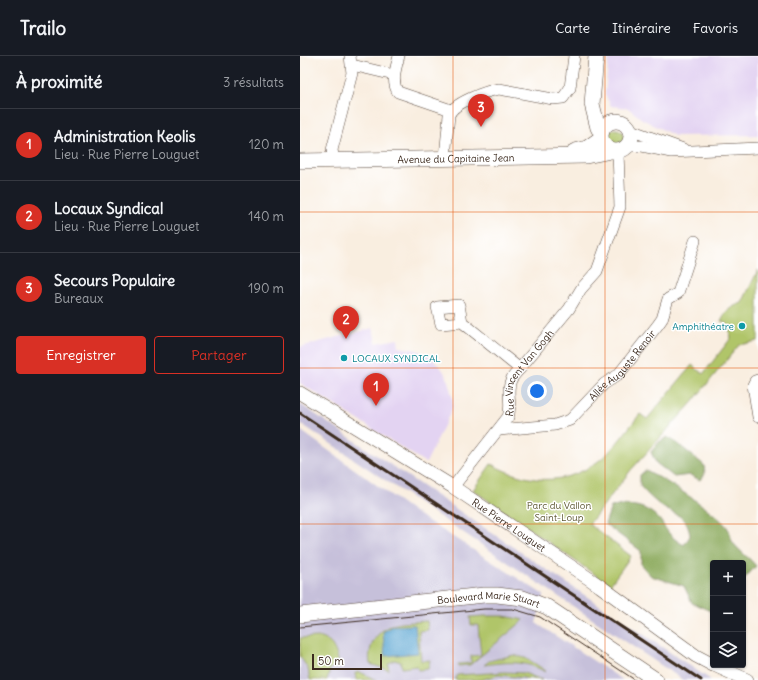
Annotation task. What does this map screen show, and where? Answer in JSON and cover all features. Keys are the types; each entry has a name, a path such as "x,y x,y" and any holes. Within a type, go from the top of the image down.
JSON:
{"main road":[{"path":"596,56 592,104 598,128 602,134 604,146 619,149 632,138 630,130 624,123 608,118 600,101 603,56"},
{"path":"602,134 609,123 614,121"},
{"name":"Avenue du Capitaine Jean","path":"300,161 334,158 578,151 587,148 602,134"},
{"name":"Avenue du Capitaine Jean","path":"445,155 586,156 619,149"},
{"name":"Avenue du Capitaine Jean","path":"300,156 334,158"},
{"name":"Boulevard Marie Stuart","path":"300,615 497,595 523,598 547,607 656,680"}],"street":[{"path":"399,56 394,75 395,88 398,92 450,110"},
{"path":"445,155 450,110 456,105 490,91 499,89 554,99 563,98 570,88 574,56"},
{"path":"334,158 332,150 352,73 351,60 394,75"},
{"path":"630,130 686,150"},
{"path":"619,149 642,146 671,152 686,150 758,148"},
{"name":"Rue Vincent Van Gogh","path":"453,487 499,430 510,412 510,383 569,309 588,275 603,255 618,212 620,199 619,149"},
{"name":"Allée Auguste Renoir","path":"499,430 555,425 566,422 574,416 604,384 618,375 657,326 668,299 678,293 695,241"},
{"path":"462,322 520,369"},
{"path":"758,380 755,381 753,385 758,417"},
{"name":"Rue Pierre Louguet","path":"300,393 453,487 600,586 696,656 710,663"},
{"name":"Rue Pierre Louguet","path":"720,668 747,680"}],"shaded area":[{"path":"609,56 758,56 758,135 675,136 642,119 628,108 611,106 605,94"},
{"path":"373,328 376,343 398,339 399,347 417,350 430,356 447,377 453,400 452,409 426,463 300,383 300,347"},
{"path":"300,404 711,680 683,680 300,423"},
{"path":"300,430 417,514 544,595 536,623 623,680 300,680"}],"green space":[{"path":"616,129 623,134 624,137 619,144 616,145 609,140 608,137 613,130"},
{"name":"Parc du Vallon Saint-Loup","path":"758,270 758,341 739,345 690,405 631,470 589,524 631,556 610,585 473,490 491,464 521,476 536,479 565,477 594,465 607,454 640,414 647,419 692,365 703,374 731,338 728,324 721,321 723,317 729,309 742,303"},
{"path":"667,437 677,443 704,465 705,474 700,480 690,475 674,477 656,463 651,452 659,442"},
{"path":"646,470 689,496 721,520 727,527 734,544 756,566 746,577 746,560 710,560 710,611 692,603 684,586 651,576 641,565 641,551 605,524 611,507 626,505 639,507 651,512 657,517 671,536 684,545 690,536 687,524 682,518 664,508 648,495 640,486 640,475"},
{"path":"504,616 524,620 470,665 458,666 458,664 471,663 471,656 481,655 478,625 471,625 470,617"},
{"path":"427,621 428,630 419,631 421,661 430,660 428,669 418,670 417,666 402,668 401,662 394,660 388,664 389,670 370,664 369,658 371,646 381,631 396,624"},
{"path":"300,638 323,638 330,643 337,655 339,664 330,669 327,680 310,680 308,669 300,656"},
{"path":"514,655 528,659 546,671 545,672 530,665 515,663 484,665 489,661"},
{"path":"360,672 376,680 356,680 355,673"},
{"path":"505,672 524,673 542,680 499,675 480,680 455,680 457,675"}],"water":[{"path":"415,625 418,653 385,656 383,632 393,626"}],"tram line":[{"path":"300,627 484,609 513,609 540,617 635,680"}],"railway":[{"path":"300,413 701,680"}],"place":[{"name":"Secours Populaire","path":"481,127"},
{"name":"Amphithéatre","path":"742,326"},
{"name":"Locaux Syndical","path":"346,339"},
{"name":"LOCAUX SYNDICAL","path":"344,358"},
{"name":"Administration Keolis","path":"376,406"}]}
